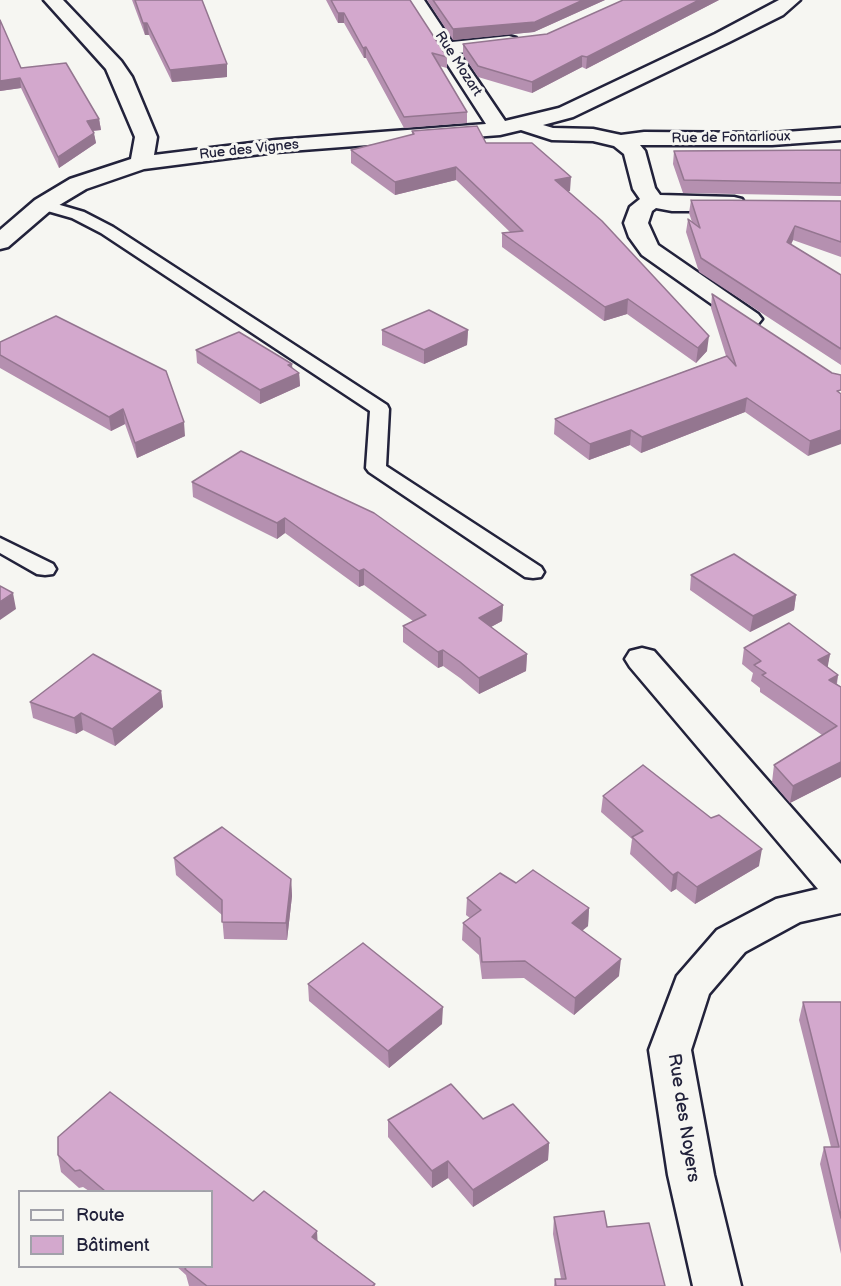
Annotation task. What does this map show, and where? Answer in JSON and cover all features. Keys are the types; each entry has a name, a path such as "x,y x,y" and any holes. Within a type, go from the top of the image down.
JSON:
{"street":[{"path":"53,0 114,65 122,77 146,137 141,163"},
{"name":"Rue Mozart","path":"415,0 448,48 511,127"},
{"name":"Rue des Vignes","path":"0,242 43,205 78,184 141,163 276,146 511,127 566,113 776,11 791,0"},
{"path":"448,48 528,40"},
{"name":"Rue des Vignes","path":"511,127 552,134 593,135 621,141"},
{"name":"Rue de Fontarlioux","path":"621,141 644,138 772,139 841,134"},
{"path":"621,141 634,152 644,189 653,201"},
{"path":"753,203 672,204 653,201 642,207 636,223 641,237 650,250 773,334"},
{"path":"642,659 841,890"},
{"name":"Rue des Noyers","path":"717,1286 691,1175 670,1050 691,987 731,941 790,909 841,899"}],"lane":[{"path":"43,205 78,215 107,230 380,409 376,468 533,572"},
{"path":"0,544 45,569"}],"building":[{"path":"135,0 202,0 227,64 170,70 147,23 143,23"},
{"path":"331,0 410,0 447,57 432,53 467,112 404,117 366,47 363,48 344,13 338,13"},
{"path":"433,0 583,0 535,22 453,29"},
{"path":"623,0 699,0 587,57 582,56 532,82 478,66 463,44 547,34"},
{"path":"0,20 21,68 66,63 99,119 87,121 94,133 58,157 20,78 0,81"},
{"path":"477,126 486,143 532,143 571,177 555,180 602,221 709,336 698,348 628,299 605,307 502,233 523,231 456,167 395,182 351,150 414,134 412,131"},
{"path":"841,150 841,183 684,180 674,151"},
{"path":"691,200 841,201 841,242 795,226 787,242 841,275 841,349 701,258 688,219 700,228"},
{"path":"712,294 832,373 841,375 841,390 837,391 841,394 841,430 810,441 747,398 642,437 631,430 590,444 555,419 727,356 736,366"},
{"path":"429,310 468,330 424,350 382,330"},
{"path":"56,316 166,371 184,422 135,443 123,409 109,417 0,355 0,342"},
{"path":"239,332 292,364 288,365 299,373 260,390 196,350"},
{"path":"241,451 374,513 503,605 479,618 527,654 479,678 443,650 438,652 403,626 426,615 364,569 359,571 285,518 277,523 192,482"},
{"path":"734,554 796,595 753,616 691,575"},
{"path":"0,586 13,593 0,602"},
{"path":"789,623 830,654 818,660 838,675 829,680 841,687 841,762 793,786 774,765 837,726 762,675 766,673 754,665 761,661 744,648"},
{"path":"93,654 161,691 112,729 81,713 74,718 30,702"},
{"path":"643,765 711,818 719,815 762,849 697,887 678,872 673,875 632,837 643,831 603,796"},
{"path":"222,827 291,879 286,923 222,922 222,900 174,858"},
{"path":"533,870 589,908 572,923 621,959 575,998 525,961 482,962 480,938 463,923 481,910 467,898 500,873 516,883"},
{"path":"363,943 443,1007 388,1051 308,984"},
{"path":"803,1002 841,1002 841,1218 824,1147 839,1147"},
{"path":"451,1084 483,1119 513,1104 549,1143 473,1190 448,1161 432,1171 388,1120"},
{"path":"110,1092 253,1201 264,1191 317,1231 312,1237 375,1284 372,1286 207,1286 185,1269 213,1268 213,1190 104,1190 80,1170 75,1171 58,1155 58,1137"},
{"path":"604,1211 607,1227 649,1223 665,1286 556,1286 555,1279 566,1279 554,1217"}]}
